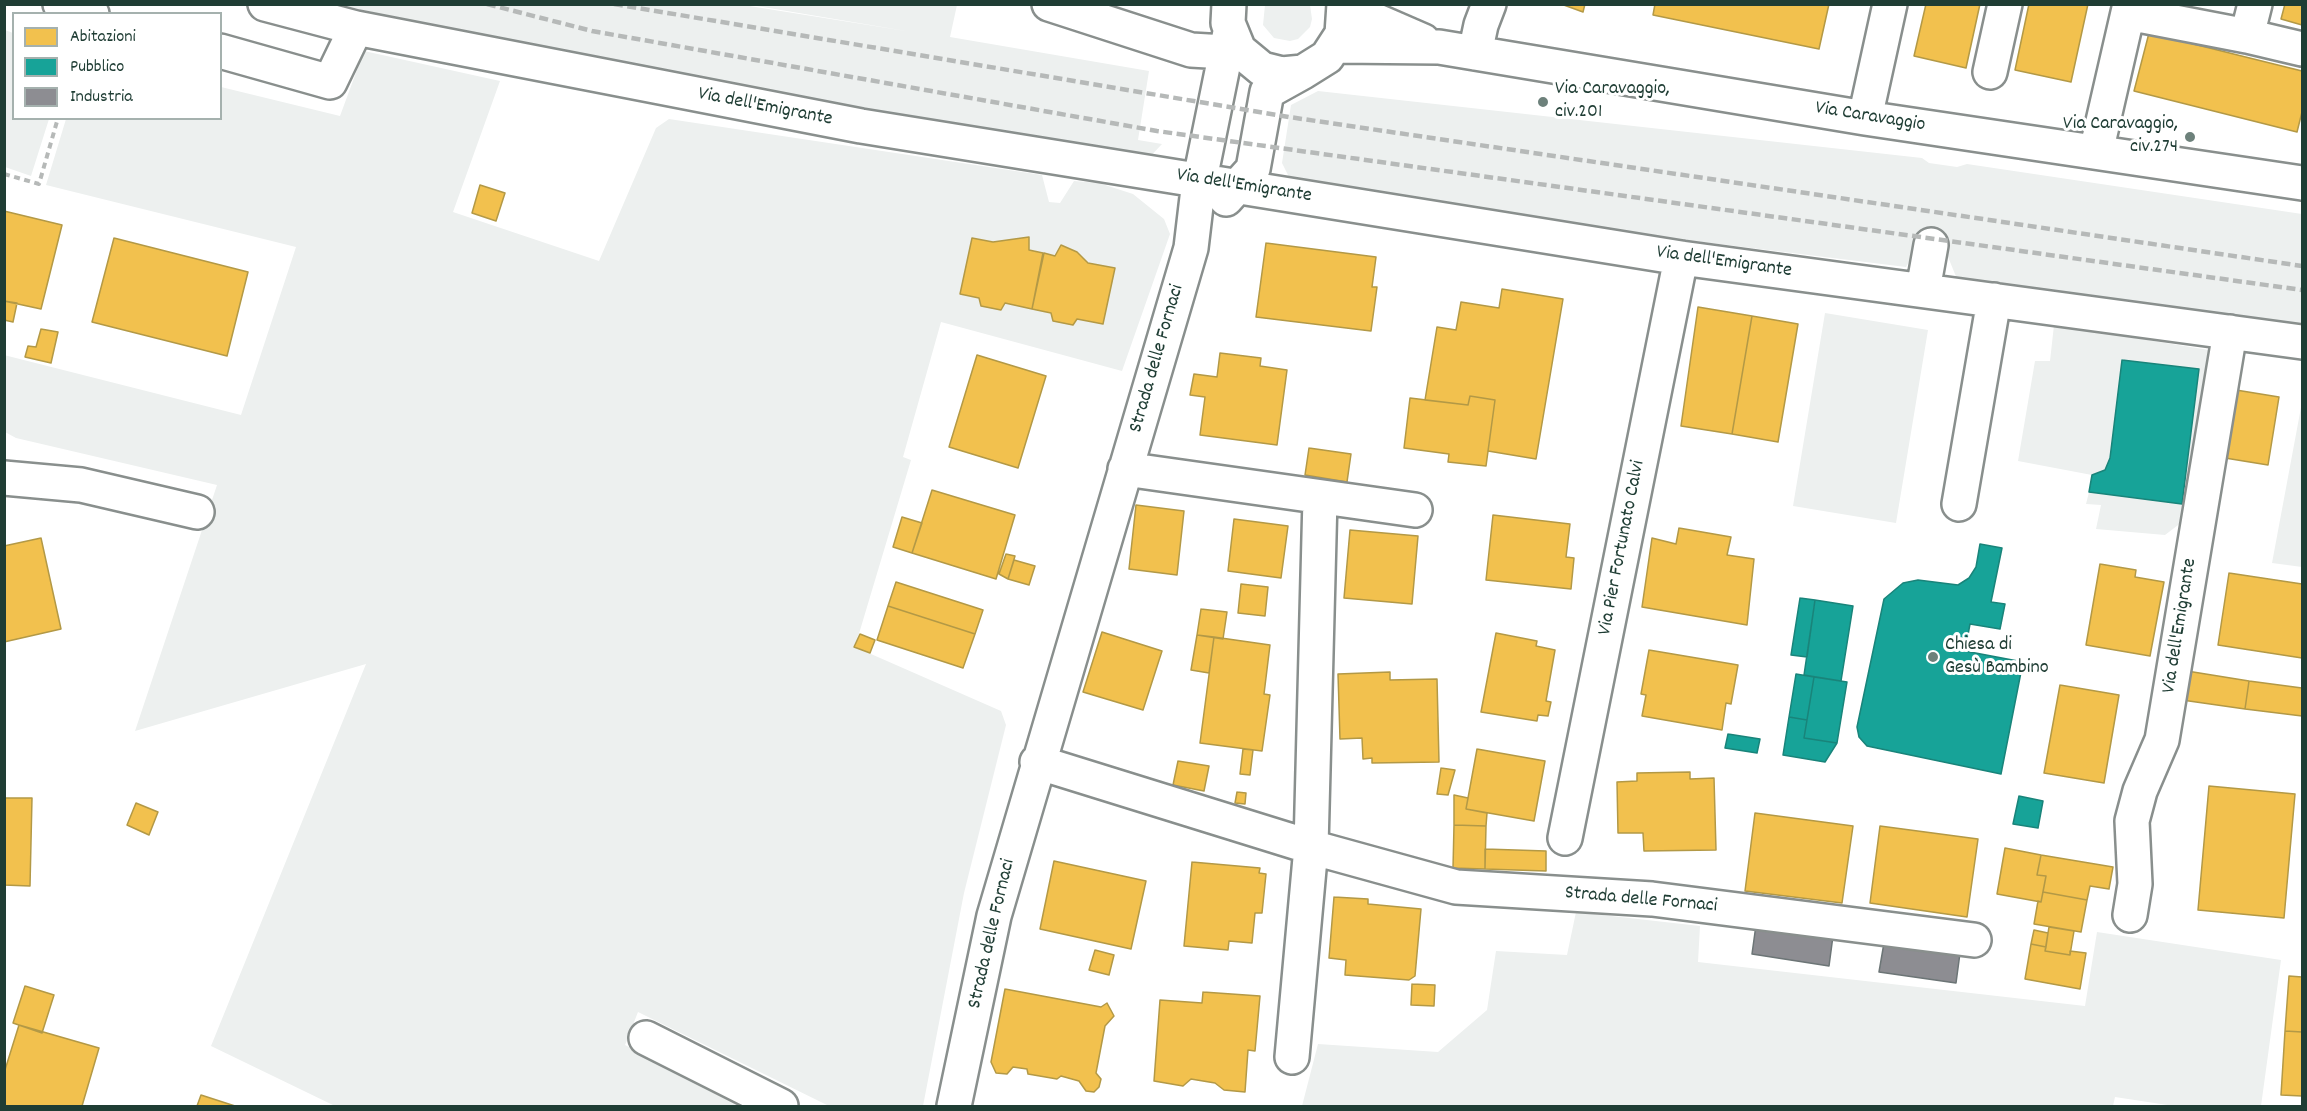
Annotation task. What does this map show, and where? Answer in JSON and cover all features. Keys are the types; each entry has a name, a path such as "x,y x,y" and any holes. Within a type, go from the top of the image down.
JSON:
{"street":[{"path":"60,4 86,12"},
{"name":"Via dell'Emigrante","path":"265,4 356,28 861,126 1681,258 2302,342"},
{"path":"1049,4 1191,50 1226,21 1239,50 1262,69 1282,74 1303,72 1328,57 1337,46 1344,27 1344,6"},
{"path":"1475,54 1481,25 1489,4"},
{"path":"1865,118 1890,4"},
{"path":"1990,72 2005,4"},
{"path":"2247,36 2255,4"},
{"name":"Via Caravaggio","path":"1344,6 1439,47"},
{"path":"2096,152 2129,9 2302,49"},
{"name":"Strada delle Fornaci","path":"954,1107 994,916 1037,762 1191,248 1226,21"},
{"path":"222,52 330,82 356,28"},
{"name":"Via Caravaggio","path":"1337,46 1439,47 1865,118 2302,183"},
{"name":"Strada delle Fornaci","path":"1191,248 1210,216 1240,186 1253,169 1267,92 1303,72"},
{"path":"1923,290 1931,245"},
{"name":"Via Pier Fortunato Calvi","path":"1565,838 1681,258"},
{"path":"1959,504 1994,300"},
{"name":"Via dell'Emigrante","path":"2130,915 2135,884 2132,821 2140,791 2162,740 2230,332"},
{"path":"1125,469 1415,510"},
{"path":"4,478 81,485 197,512"},
{"path":"1292,1058 1311,846 1320,498"},
{"name":"Strada delle Fornaci","path":"1037,762 1311,846 1456,887 1652,899 1974,940"},
{"path":"646,1038 781,1107"}],"path":[{"path":"4,174 39,184 57,120"}],"shaded area":[{"path":"737,4 912,32 751,5 957,5 950,37 1149,71 1138,140 1162,144 1147,160 706,86 341,5"},
{"path":"1265,5 1310,5 1312,19 1310,27 1298,39 1290,41 1274,38 1263,25"},
{"path":"5,30 12,33 12,120 49,120 31,176 5,167"},
{"path":"364,51 500,81 453,212 599,261 656,128 669,119 1042,175 1049,202 1060,203 1074,181 1099,183 1133,194 1164,219 1170,234 1122,371 941,322 903,457 911,460 855,647 1001,711 1006,725 964,893 923,1106 829,1106 638,1012 625,1045 744,1103 742,1106 335,1106 211,1046 366,664 135,731 217,485 16,438 5,432 4,355 241,415 296,247 46,185 66,120 222,120 222,87 340,116"},
{"path":"1318,91 1922,158 1929,163 1957,167 1967,164 2302,214 2302,326 2141,302 1957,279 1944,247 1919,244 1906,267 1670,238 1291,181 1282,163 1291,105"},
{"path":"1825,313 1928,330 1896,523 1793,506"},
{"path":"2054,325 2209,350 2216,362 2186,519 2165,535 2096,529 2101,505 2086,504 2089,492 2182,504 2199,369 2122,360 2110,458 2105,470 2092,475 2018,461 2035,361 2050,361"},
{"path":"2302,402 2302,567 2272,563"},
{"path":"1576,912 1700,926 1698,962 2085,1006 2097,932 2281,960 2261,1106 2174,1106 2115,1097 2113,1106 1302,1106 1318,1044 1438,1052 1487,1010 1496,951 1567,955"}],"building: Abitazioni":[{"path":"1561,4 1585,4 1583,12"},
{"path":"1655,4 1829,4 1819,49 1653,15"},
{"path":"1926,4 1980,4 1966,68 1914,56"},
{"path":"2029,4 2088,4 2071,82 2015,70"},
{"path":"2285,4 2302,4 2302,25 2281,19"},
{"path":"2149,33 2302,71 2302,112 2297,132 2134,91"},
{"path":"480,185 505,193 496,221 472,213"},
{"path":"4,211 62,225 41,309 4,301"},
{"path":"1029,237 1029,250 1043,253 1032,309 1005,303 1001,310 981,306 979,298 960,294 972,238 993,242"},
{"path":"114,238 248,272 227,356 92,322"},
{"path":"1266,243 1376,257 1372,287 1377,287 1371,331 1256,317"},
{"path":"1061,245 1077,252 1088,263 1115,268 1103,324 1077,319 1073,325 1053,321 1051,313 1032,309 1044,253 1055,256"},
{"path":"1502,289 1563,299 1536,459 1488,451 1495,400 1470,396 1468,405 1425,400 1437,327 1456,330 1461,302 1499,308"},
{"path":"4,301 17,303 13,322 4,320"},
{"path":"1698,307 1752,316 1732,434 1681,426"},
{"path":"1752,316 1798,324 1778,442 1732,434"},
{"path":"41,329 58,332 51,363 25,357 28,346 36,347"},
{"path":"1220,353 1261,358 1260,366 1287,370 1277,445 1200,435 1205,397 1190,395 1194,374 1217,377"},
{"path":"977,355 1046,376 1018,468 949,447"},
{"path":"2236,390 2279,397 2268,465 2225,458"},
{"path":"1470,396 1495,400 1486,466 1448,462 1449,454 1404,448 1410,398 1468,405"},
{"path":"1309,448 1351,454 1347,482 1305,475"},
{"path":"932,490 1015,515 996,579 912,553"},
{"path":"1136,505 1184,511 1177,575 1129,569"},
{"path":"1493,515 1570,524 1566,557 1574,558 1571,589 1486,580"},
{"path":"902,517 922,523 912,553 893,547"},
{"path":"1234,519 1288,526 1281,578 1228,571"},
{"path":"1679,528 1731,537 1727,555 1754,559 1747,625 1642,607 1652,538 1676,544"},
{"path":"1350,530 1418,536 1412,604 1344,598"},
{"path":"41,538 61,629 4,642 4,546"},
{"path":"1006,554 1015,556 1008,579 999,574"},
{"path":"1014,560 1035,566 1029,585 1008,579"},
{"path":"2100,564 2136,570 2135,577 2164,582 2150,656 2086,645"},
{"path":"2229,573 2302,584 2302,658 2218,645"},
{"path":"896,582 983,610 975,634 888,606"},
{"path":"1241,584 1268,587 1265,616 1238,613"},
{"path":"888,606 975,634 963,668 877,640"},
{"path":"1201,609 1227,612 1223,639 1197,635"},
{"path":"1102,632 1162,651 1143,710 1083,692"},
{"path":"1496,633 1537,641 1536,646 1555,650 1546,701 1551,702 1548,716 1538,715 1537,721 1481,712"},
{"path":"860,634 875,640 870,653 854,647"},
{"path":"1197,635 1214,637 1209,673 1191,670"},
{"path":"1214,637 1270,645 1264,694 1270,695 1262,751 1200,743"},
{"path":"1649,650 1738,665 1731,704 1726,703 1722,730 1642,716 1646,695 1641,694"},
{"path":"2187,671 2249,681 2245,709 2182,700"},
{"path":"1390,672 1390,680 1437,679 1439,762 1372,763 1372,758 1363,759 1362,738 1340,739 1338,674"},
{"path":"2249,681 2302,688 2302,716 2245,709"},
{"path":"2060,685 2119,695 2104,783 2044,773"},
{"path":"1243,749 1253,750 1250,775 1240,774"},
{"path":"1477,749 1545,761 1534,821 1466,809"},
{"path":"1178,761 1209,766 1204,791 1173,785"},
{"path":"1441,768 1455,770 1448,795 1437,794"},
{"path":"1690,772 1690,779 1714,778 1716,850 1644,851 1643,833 1618,833 1617,782 1637,781 1637,773"},
{"path":"2209,786 2295,794 2284,918 2198,910"},
{"path":"1237,792 1246,793 1245,804 1235,803"},
{"path":"1454,795 1468,798 1466,809 1487,813 1486,826 1454,825"},
{"path":"4,798 32,798 30,886 4,885"},
{"path":"136,803 158,812 149,835 127,825"},
{"path":"1755,813 1853,826 1842,903 1745,891"},
{"path":"1454,825 1486,826 1485,869 1453,868"},
{"path":"1880,826 1978,839 1967,917 1870,903"},
{"path":"2005,848 2041,855 2037,875 2046,876 2041,902 1997,894"},
{"path":"1485,849 1546,851 1546,871 1485,869"},
{"path":"2041,855 2113,867 2109,889 2090,886 2087,900 2043,892 2046,876 2037,875"},
{"path":"1054,861 1146,881 1131,949 1040,929"},
{"path":"1192,862 1260,868 1259,873 1266,874 1262,913 1255,913 1252,943 1229,941 1228,950 1184,946"},
{"path":"2043,892 2087,900 2081,932 2034,924 2038,901 2041,902"},
{"path":"1334,897 1368,899 1368,904 1421,909 1415,976 1409,980 1345,975 1346,960 1329,958"},
{"path":"2049,927 2074,931 2070,955 2045,951"},
{"path":"2034,930 2048,933 2046,947 2031,944"},
{"path":"2031,944 2046,947 2045,951 2070,955 2070,951 2086,953 2080,989 2025,979"},
{"path":"1095,950 1114,955 1109,975 1089,970"},
{"path":"2289,976 2302,977 2302,1032 2285,1031"},
{"path":"1412,984 1435,985 1434,1006 1411,1005"},
{"path":"25,986 54,995 42,1033 13,1023"},
{"path":"1005,989 1101,1007 1107,1003 1114,1016 1105,1026 1096,1073 1101,1079 1099,1087 1094,1092 1086,1091 1079,1081 1061,1076 1057,1079 1028,1074 1027,1069 1013,1067 1007,1074 996,1073 991,1062"},
{"path":"1203,992 1260,996 1255,1051 1248,1050 1245,1092 1224,1090 1215,1083 1191,1079 1183,1086 1154,1081 1160,1000 1202,1003"},
{"path":"19,1025 99,1048 82,1106 4,1106 4,1073"},
{"path":"2285,1031 2302,1032 2302,1096 2281,1095"},
{"path":"201,1095 235,1106 197,1106"}],"building: Pubblico":[{"path":"2122,360 2199,369 2182,504 2089,492 2092,475 2105,470 2110,458"},
{"name":"Chiesa di Gesù Bambino","path":"1980,544 2002,548 1991,602 2005,604 2000,629 1970,624 1965,651 2023,662 2001,774 1867,746 1859,737 1857,727 1884,599 1903,583 1918,580 1958,585 1969,578 1976,567"},
{"path":"1800,598 1815,600 1807,657 1791,655"},
{"path":"1815,600 1853,606 1841,681 1804,675"},
{"path":"1796,674 1814,677 1807,720 1789,717"},
{"path":"1814,677 1847,682 1837,743 1804,738"},
{"path":"1789,717 1807,720 1804,738 1837,743 1825,762 1783,755"},
{"path":"1728,734 1760,739 1757,753 1725,748"},
{"path":"2019,796 2043,801 2038,828 2013,824"}],"building: Industria":[{"path":"1756,925 1833,936 1829,966 1752,954"},
{"path":"1884,943 1960,953 1956,983 1879,972"}],"railway":[{"path":"487,4 592,31 1157,131 2302,290"},
{"path":"614,4 1289,117 2302,266"}],"place":[{"name":"Via Caravaggio, civ.201","path":"1543,102"},
{"name":"Via Caravaggio, civ.274","path":"2190,137"},
{"name":"Chiesa di Gesù Bambino","path":"1933,657"}]}
